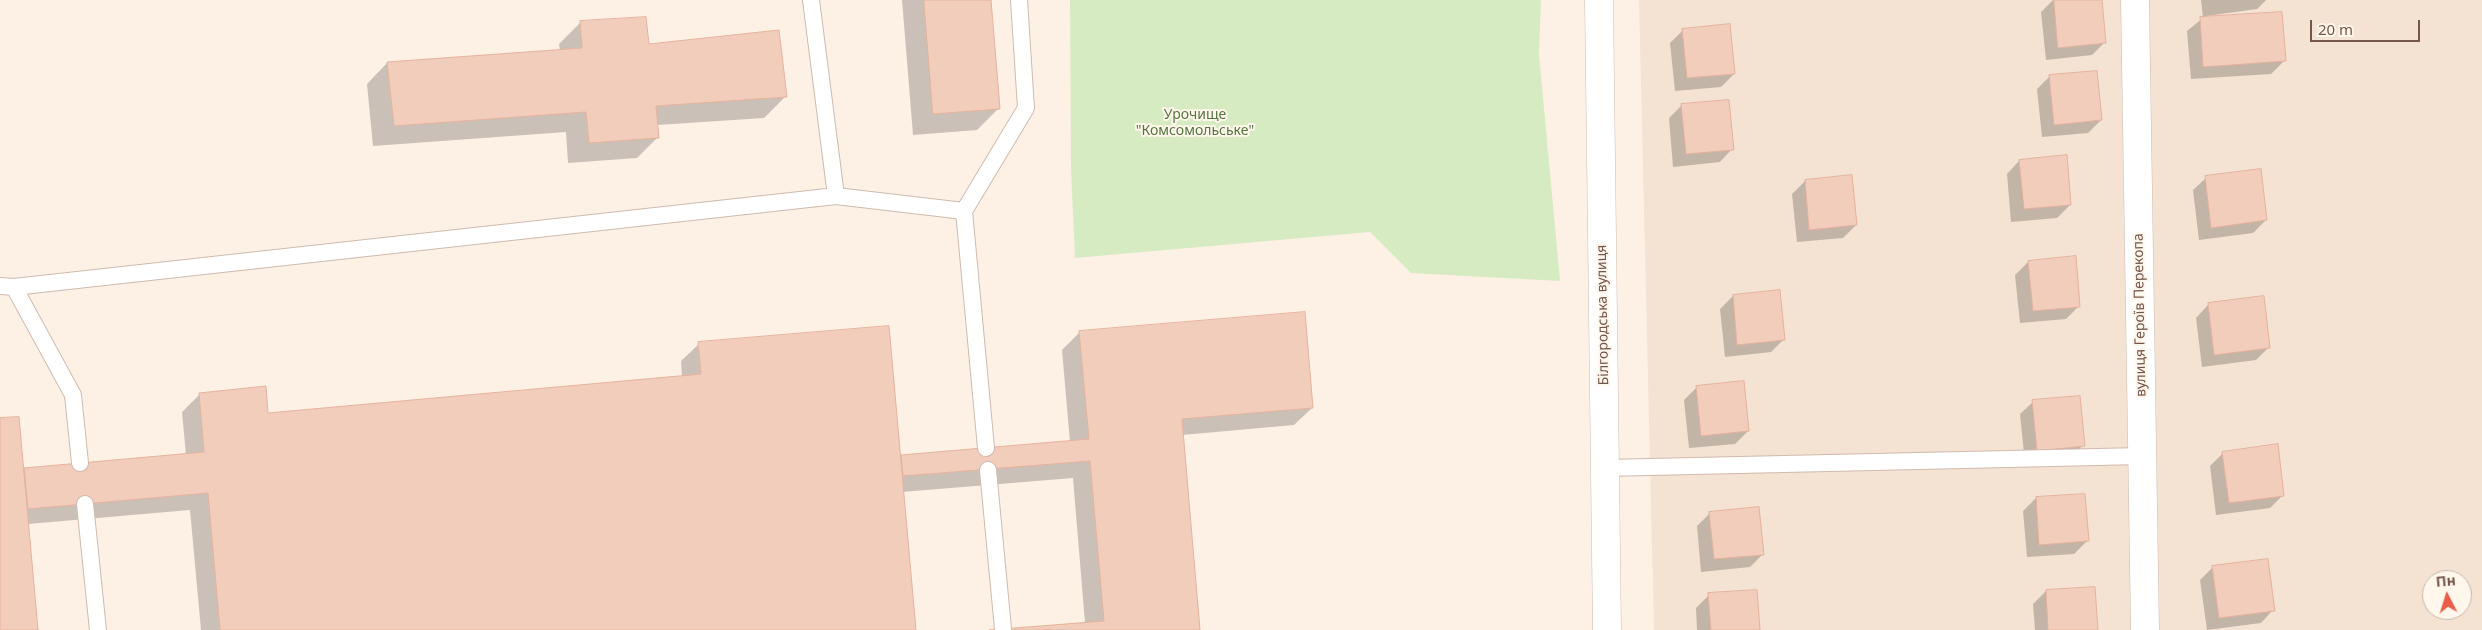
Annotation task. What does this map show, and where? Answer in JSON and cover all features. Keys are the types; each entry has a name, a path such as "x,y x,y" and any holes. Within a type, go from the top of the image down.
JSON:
{"street":[{"name":"Білгородська вулиця","path":"1599,0 1607,630"},
{"name":"вулиця Героїв Перекопа","path":"2135,0 2145,630"}],"lane":[{"path":"811,0 836,196"},
{"path":"986,448 964,211 1026,108 1019,0"},
{"path":"80,463 73,395 7,286 836,196 964,211"},
{"path":"1605,468 2142,456"},
{"path":"988,470 1002,629"},
{"path":"84,504 98,630"}],"shaded area":[{"path":"1639,0 2482,0 2482,630 1654,630"}],"green space":[{"name":"Урочище \"Комсомольське\"","path":"1070,0 1541,0 1539,54 1560,281 1411,273 1370,232 1075,258 1071,170"}],"building":[{"path":"924,0 991,0 1000,109 933,114"},
{"path":"2054,0 2102,0 2106,43 2058,48"},
{"path":"2282,12 2286,61 2203,67 2200,17"},
{"path":"646,17 649,44 779,30 787,97 656,106 659,138 589,143 586,112 394,126 387,62 582,48 580,21"},
{"path":"1730,24 1735,74 1687,78 1682,29"},
{"path":"2097,71 2102,120 2054,125 2049,75"},
{"path":"1729,100 1734,150 1686,154 1681,104"},
{"path":"2067,155 2071,205 2024,209 2019,160"},
{"path":"2261,169 2267,220 2211,228 2205,176"},
{"path":"1852,175 1857,225 1809,230 1805,180"},
{"path":"2076,256 2080,307 2033,311 2028,261"},
{"path":"1780,290 1785,340 1737,345 1733,295"},
{"path":"2264,296 2270,348 2214,355 2208,303"},
{"path":"1305,312 1313,408 1182,419 1200,630 989,630 1104,621 1090,461 903,476 901,455 1089,439 1079,331"},
{"path":"889,326 916,630 220,630 208,493 28,509 24,468 204,452 199,393 266,386 268,413 701,374 698,342"},
{"path":"1744,381 1749,431 1701,436 1696,386"},
{"path":"2080,396 2085,446 2037,451 2032,400"},
{"path":"19,417 38,630 0,630 0,418"},
{"path":"2278,444 2284,496 2229,503 2222,452"},
{"path":"2085,494 2089,541 2039,545 2036,497"},
{"path":"1759,507 1764,555 1714,559 1709,512"},
{"path":"2268,559 2275,611 2219,618 2212,566"},
{"path":"2095,587 2098,630 2048,630 2046,590"},
{"path":"1757,590 1760,630 1711,630 1708,593"}]}
